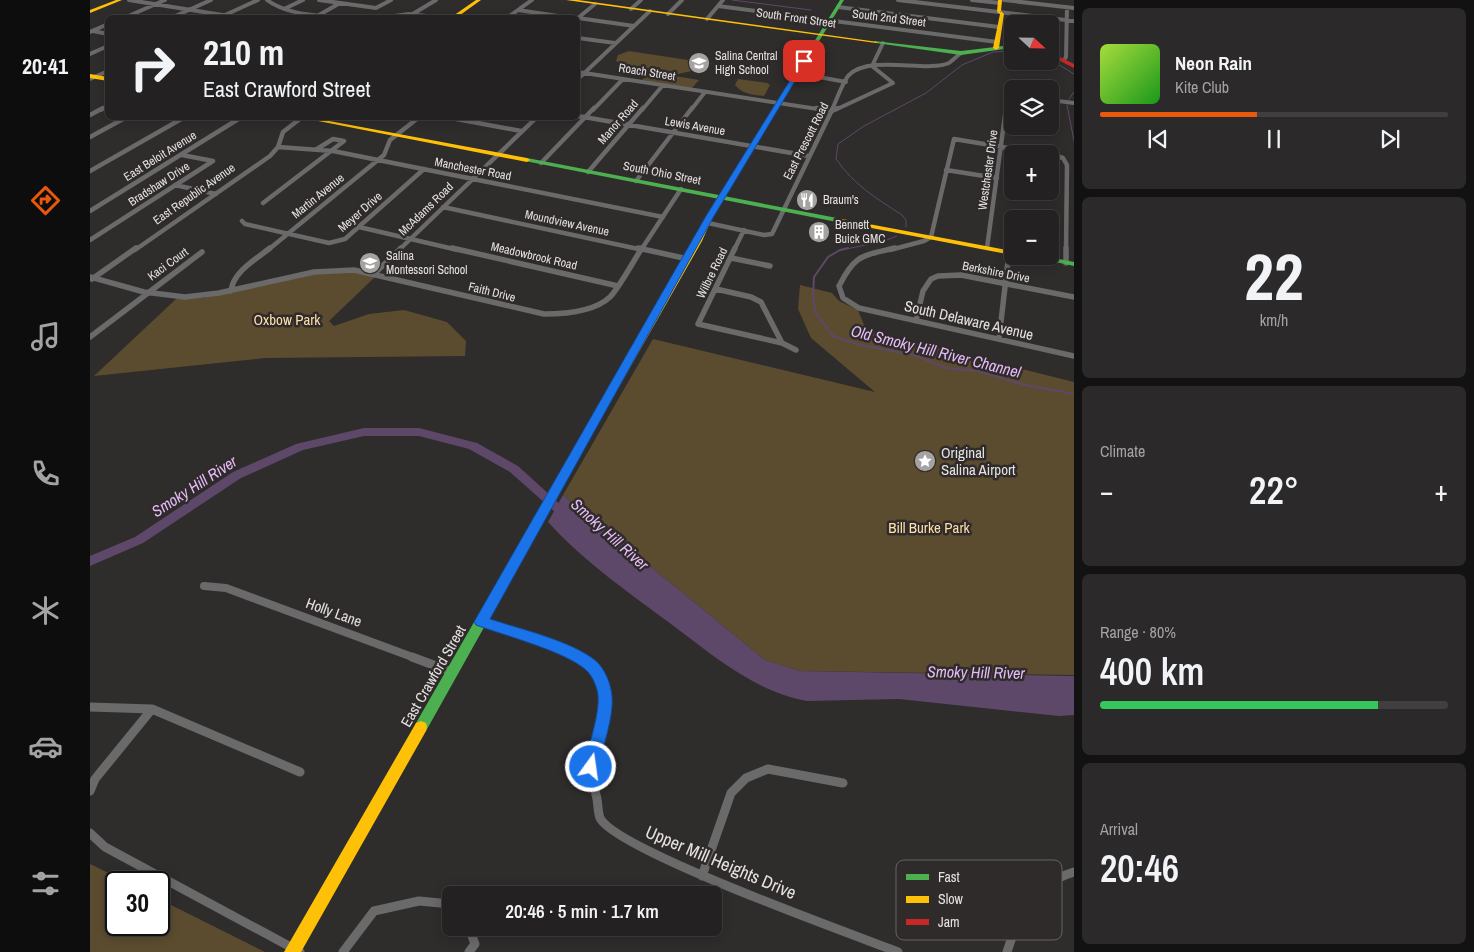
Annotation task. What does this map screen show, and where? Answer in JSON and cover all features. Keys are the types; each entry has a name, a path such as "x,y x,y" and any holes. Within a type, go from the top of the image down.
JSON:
{"street":[{"path":"90,12 120,0"},
{"path":"129,0 225,15 258,0"},
{"path":"131,15 165,0"},
{"path":"177,15 211,0"},
{"path":"267,0 270,4 284,9 324,15"},
{"path":"284,9 303,0"},
{"path":"319,0 376,8 391,0"},
{"path":"413,14 436,0"},
{"path":"456,15 479,0"},
{"path":"511,15 532,0"},
{"name":"South Front Street","path":"568,0 961,53 996,45 1004,46"},
{"path":"631,9 641,0"},
{"path":"668,14 682,0"},
{"path":"707,19 723,0"},
{"path":"898,0 1074,8"},
{"path":"972,0 1074,21"},
{"path":"839,2 999,27"},
{"name":"East Crawford Street","path":"296,951 566,469 722,197 830,20 839,2"},
{"path":"319,14 340,3"},
{"path":"580,16 598,3"},
{"path":"996,45 1002,14 1000,5"},
{"name":"South 2nd Street","path":"718,6 830,20 996,45"},
{"path":"1064,60 1066,57 1067,7"},
{"path":"518,10 551,15"},
{"path":"580,77 650,11"},
{"path":"405,15 420,15"},
{"path":"580,18 634,26"},
{"path":"90,31 105,25"},
{"path":"90,31 105,34"},
{"path":"580,38 615,43"},
{"path":"872,66 883,43"},
{"path":"90,54 105,47"},
{"path":"797,73 846,82 854,71 872,66 904,62 937,65 948,63 961,53"},
{"path":"1059,58 1074,66"},
{"path":"832,111 893,83 872,66"},
{"path":"92,77 105,72"},
{"name":"Roach Street","path":"580,72 832,111"},
{"path":"92,77 105,79"},
{"path":"541,163 624,79"},
{"name":"East Prescott Road","path":"744,230 772,234 846,82"},
{"name":"Manor Road","path":"588,172 663,85"},
{"path":"636,181 705,92"},
{"path":"838,99 853,102"},
{"path":"1059,101 1074,103"},
{"path":"90,115 105,108"},
{"name":"Lewis Avenue","path":"580,116 810,156"},
{"path":"90,137 121,120"},
{"path":"90,171 179,120"},
{"name":"East Beloit Avenue","path":"90,211 237,120"},
{"name":"East Republic Avenue","path":"91,279 270,156 278,147 283,132 298,120"},
{"name":"South Ohio Street","path":"317,120 1004,251"},
{"name":"Martin Avenue","path":"231,291 232,282 237,275 384,155 387,144 415,120"},
{"path":"462,120 521,131"},
{"name":"McAdams Road","path":"374,274 534,120"},
{"name":"Westchester Drive","path":"987,248 1004,135"},
{"path":"263,203 333,151 344,140 340,138 330,139 317,148"},
{"path":"931,237 954,139 1002,147"},
{"name":"Manchester Road","path":"278,147 317,148 663,217"},
{"name":"Bradshaw Drive","path":"90,240 213,161 182,155"},
{"path":"1059,157 1063,158 1067,165 1070,264"},
{"name":"Meyer Drive","path":"242,221 245,224 333,243 342,241 424,169"},
{"path":"946,170 997,178"},
{"path":"175,185 216,194"},
{"name":"Faith Drive","path":"91,279 170,296 198,296 231,291 302,272 332,268 374,274 544,314 565,314 593,306 610,297 681,190"},
{"name":"Moundview Avenue","path":"443,207 688,259"},
{"path":"708,223 744,230"},
{"name":"Meadowbrook Road","path":"359,227 618,286"},
{"name":"Wilbre Road","path":"744,230 698,324 782,343"},
{"name":"South Delaware Avenue","path":"931,237 924,241 864,256 849,266 840,286 842,298 859,308 1074,356"},
{"name":"Kaci Court","path":"90,337 202,252"},
{"path":"731,258 770,266"},
{"path":"999,339 1004,284 1008,265"},
{"name":"Berkshire Drive","path":"916,321 924,284 932,278 952,274 1074,297"},
{"path":"716,289 751,297 761,302 782,343 796,350"},
{"name":"Holly Lane","path":"204,586 226,588 452,672"},
{"name":"Upper Mill Heights Drive","path":"481,622 570,653 592,666 600,678 605,697 601,725 591,767 600,818 616,834 702,876 898,952"},
{"path":"90,707 152,709 300,772"},
{"path":"90,791 95,779 152,709"},
{"path":"702,876 731,793 746,778 768,769 843,783"},
{"path":"90,833 105,847 296,951"},
{"path":"343,952 374,911 419,902 442,903"},
{"path":"468,952 475,944 472,936"},
{"path":"1007,952 1011,940"}],"green space":[{"path":"629,51 714,64 696,63 699,67 696,70 678,74 623,65 616,61 618,55"},
{"path":"649,72 699,80 692,88 642,80"},
{"path":"738,79 770,85 764,96 752,94 741,90 735,85"},
{"name":"Oxbow Park","path":"353,272 376,276 329,321 334,326 369,314 404,310 447,322 466,341 465,356 265,358 94,376 176,299 201,298 232,293 305,273"},
{"name":"Bill Burke Park","path":"800,285 832,293 839,301 858,310 866,330 1074,382 1074,675 800,671 765,660 563,495 653,339 875,392 811,338 798,309"},
{"path":"90,864 105,871 105,936 170,936 170,904 265,952 90,952"}],"water":[{"path":"563,495 765,660 800,671 1074,676 1074,715 1059,716 899,699 807,701 770,690 753,682 721,661 625,590 562,537 548,522"}],"waterway":[{"path":"732,0 811,10"},
{"name":"Old Smoky Hill River Channel","path":"906,227 906,220 902,215 866,190 843,168 836,159 838,144 864,126 926,93 962,65 993,52 1004,51"},
{"name":"Old Smoky Hill River Channel","path":"1059,65 1074,74"},
{"name":"Old Smoky Hill River Channel","path":"1069,99 1074,92"},
{"name":"Old Smoky Hill River Channel","path":"1067,105 1074,141"},
{"name":"Old Smoky Hill River Channel","path":"842,250 884,241 897,236"},
{"name":"Old Smoky Hill River Channel","path":"848,248 828,257 814,277 813,295 815,312 833,336 860,345 914,355 946,368 978,371 1025,385 1074,394"},
{"name":"Smoky Hill River","path":"90,561 139,540 237,475 300,447 364,432 419,432 473,446 514,469 568,517"}],"railway":[{"path":"906,0 1074,21"}],"traffic: fast":[{"path":"764,127 842,0"},
{"path":"876,42 961,53 1004,48"},
{"path":"527,160 837,220"},
{"path":"1059,261 1074,264"},
{"path":"421,727 594,422"}],"traffic: slow":[{"path":"90,12 120,0"},
{"path":"456,15 479,0"},
{"path":"568,0 876,42"},
{"path":"996,48 1002,14 999,12 1000,0"},
{"path":"90,76 105,78"},
{"path":"317,120 527,160"},
{"path":"594,422 698,241 710,216 764,127"},
{"path":"837,220 1004,251"},
{"path":"292,952 421,727"}],"traffic: jam":[{"path":"1059,58 1074,66"}],"place":[{"name":"Salina Central High School","path":"699,63"},
{"name":"Braum's","path":"807,200"},
{"name":"Bennett Buick GMC","path":"819,232"},
{"name":"Salina Montessori School","path":"370,263"},
{"name":"Original Salina Airport","path":"925,461"}],"route":[{"path":"591,767 601,725 605,697 600,678 592,666 570,653 481,622 566,469 698,241 710,216 804,61"}]}
